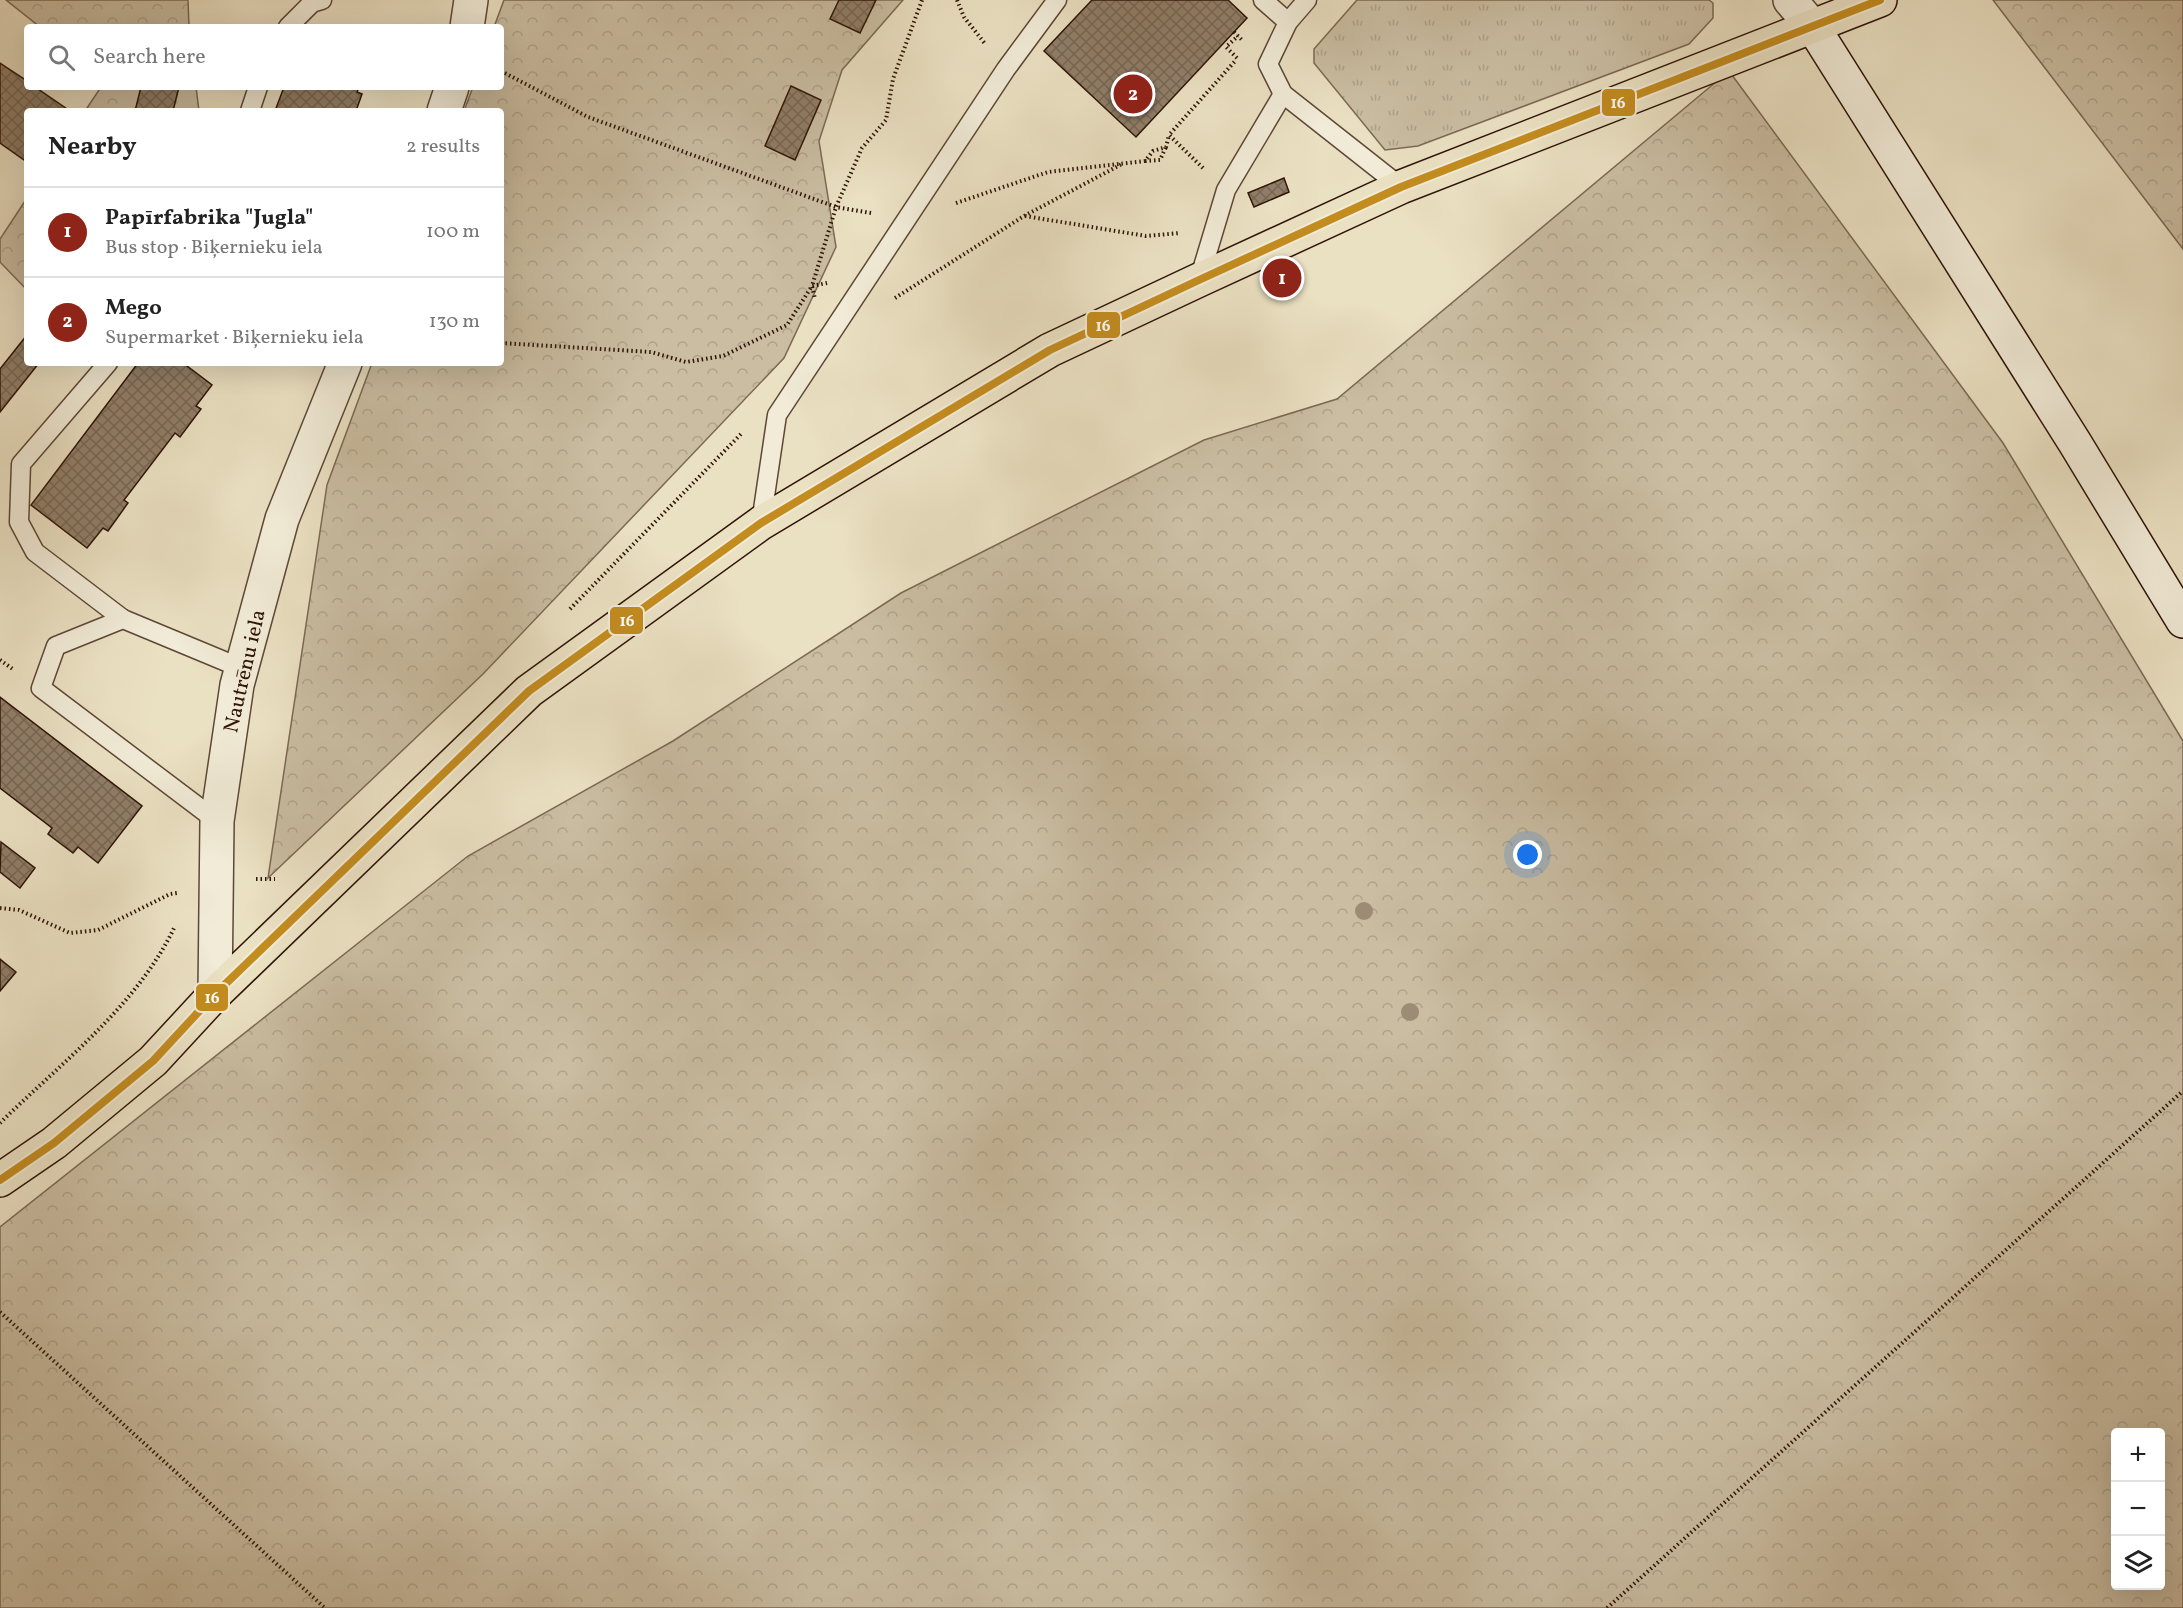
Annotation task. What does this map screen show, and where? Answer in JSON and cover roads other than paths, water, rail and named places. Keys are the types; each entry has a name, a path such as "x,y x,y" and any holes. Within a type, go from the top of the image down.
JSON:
{"main road":[{"path":"0,1180 54,1143 153,1061 215,994 529,692 761,524 1050,350 1199,280 1401,187 1880,0"}],"street":[{"path":"467,24 471,0"},
{"path":"1790,0 1813,27 2069,432 2183,621"},
{"path":"445,108 451,90"},
{"name":"Nautrēnu iela","path":"215,994 217,820 241,668 282,519 344,366"}],"lane":[{"path":"291,24 312,3 322,0"},
{"path":"761,524 777,415 1006,69 1058,0"},
{"path":"1263,0 1288,22"},
{"path":"1307,0 1288,22 1268,64 1283,94 1401,187"},
{"path":"251,108 257,90"},
{"path":"1199,280 1226,190 1283,94"},
{"path":"105,366 21,464 18,522 35,552 123,619 241,668"},
{"path":"123,619 56,646 41,688 217,820"}],"place":[{"name":"Mego","path":"1133,94"},
{"name":"Papīrfabrika \"Jugla\"","path":"1282,278"}]}
